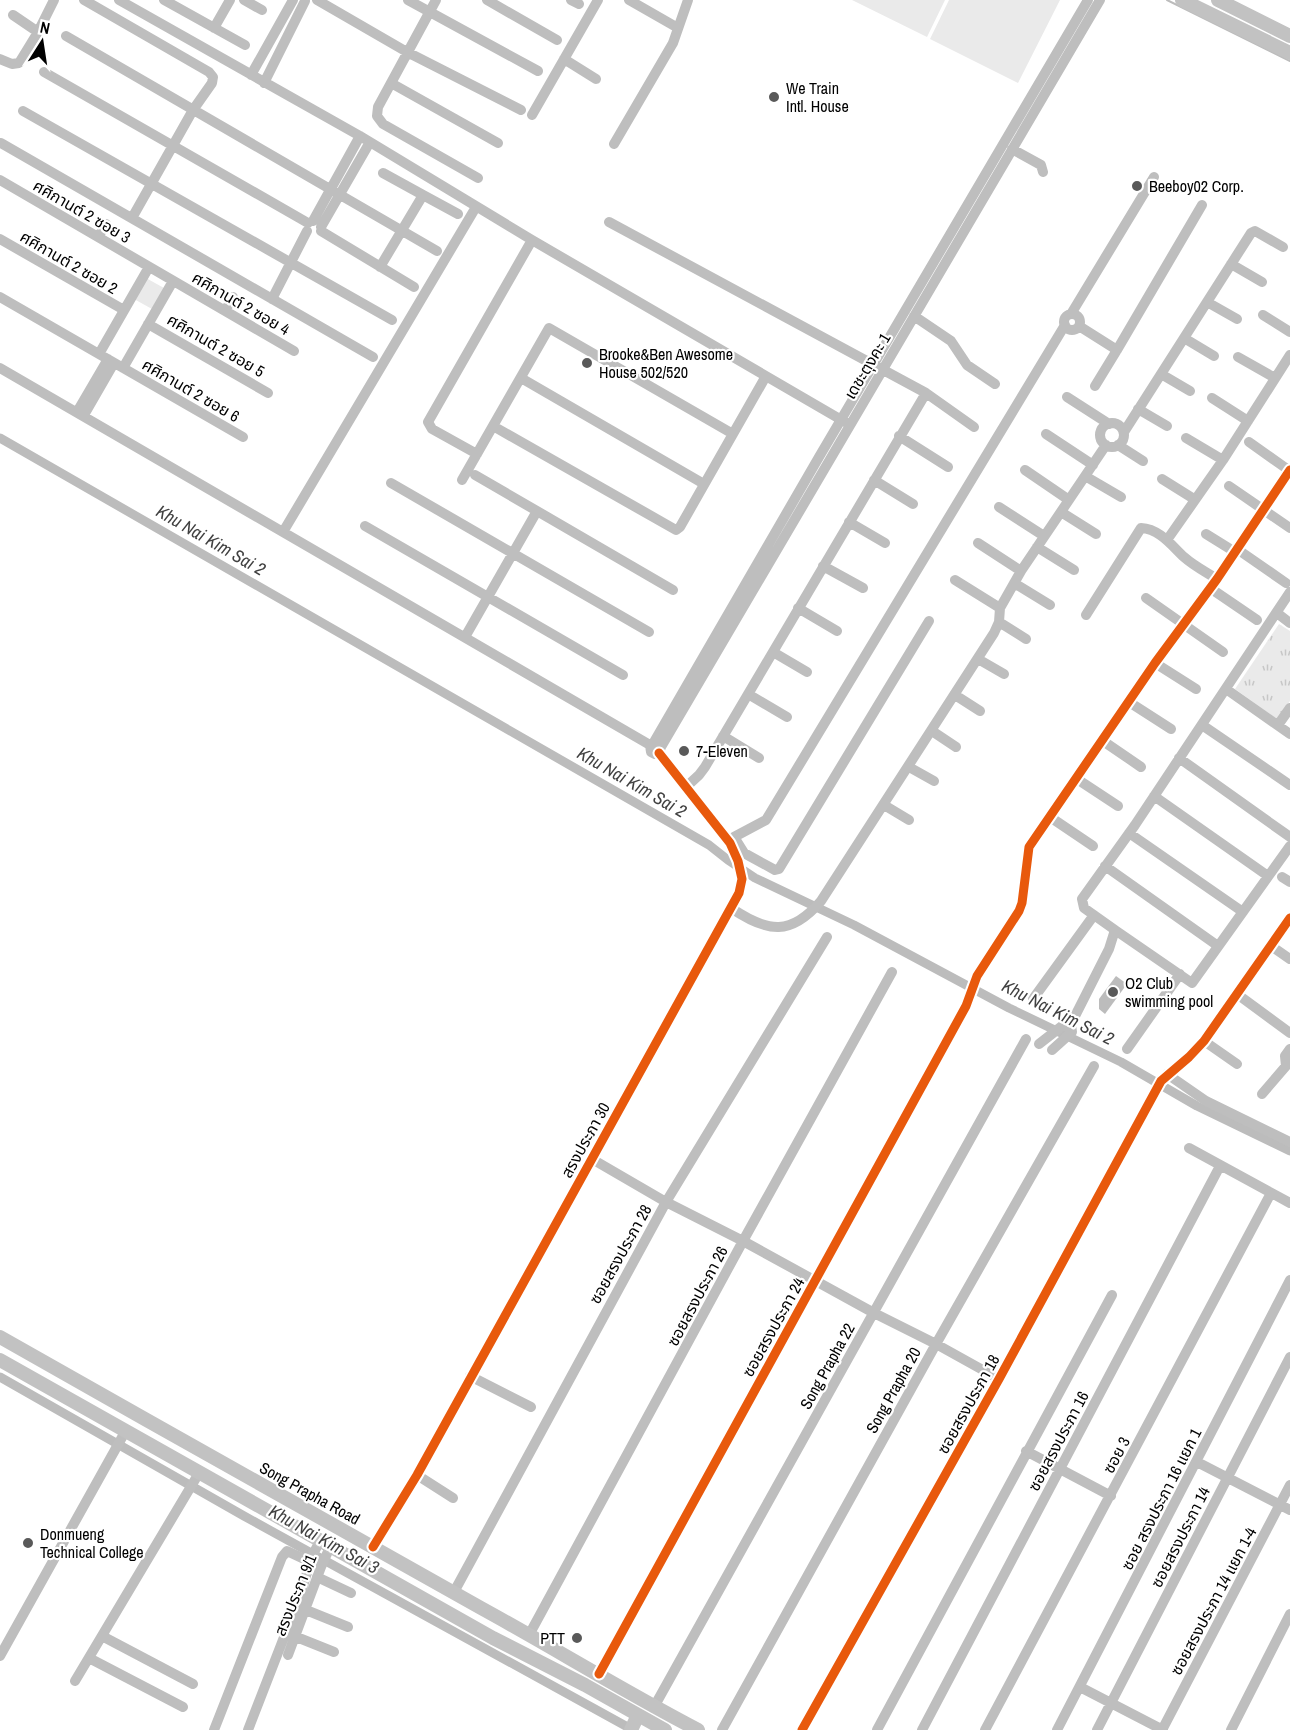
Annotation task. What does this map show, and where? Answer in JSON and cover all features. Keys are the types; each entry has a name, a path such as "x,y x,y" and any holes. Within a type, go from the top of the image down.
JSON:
{"main road":[{"path":"1182,0 1290,53"},
{"path":"1218,0 1290,36"},
{"name":"Song Prapha Road","path":"0,1337 698,1730"},
{"path":"0,1360 121,1439 199,1473 319,1557 493,1638 585,1685 634,1723 665,1730"}],"street":[{"path":"0,59 12,64 19,63 54,0"},
{"path":"84,0 209,72 213,77 212,83 193,110 132,218"},
{"path":"119,0 360,136 476,207 845,422"},
{"path":"164,0 245,45"},
{"path":"214,28 230,0"},
{"path":"244,0 262,10"},
{"path":"251,75 293,0"},
{"path":"264,83 306,0 301,0"},
{"path":"317,0 407,52 521,110"},
{"path":"408,0 538,71"},
{"path":"436,0 378,107 377,116 383,124 478,178"},
{"path":"487,0 557,40"},
{"path":"532,115 598,0"},
{"path":"629,0 678,28"},
{"path":"614,144 674,43 688,0"},
{"name":"เดชะตุงคะ 1","path":"656,747 878,368 1088,0"},
{"name":"เดชะตุงคะ 1","path":"878,368 914,316 1100,0"},
{"path":"13,15 38,32"},
{"path":"66,36 437,251"},
{"path":"564,59 596,79"},
{"path":"44,72 414,287"},
{"path":"391,83 498,143"},
{"path":"23,111 392,320"},
{"path":"336,193 360,136"},
{"path":"272,299 291,263 370,142"},
{"path":"1,143 373,357"},
{"path":"1012,149 1041,165 1043,172"},
{"path":"383,173 458,214"},
{"path":"929,621 779,869 775,870 744,853 732,840 766,820 1065,325 1065,318 1071,314 1154,177"},
{"name":"ศศิกานต์ 2 ซอย 3","path":"0,180 173,281"},
{"path":"380,267 423,195"},
{"path":"1095,386 1202,205"},
{"path":"283,532 476,207"},
{"path":"609,222 926,393 974,427"},
{"path":"98,237 106,224"},
{"path":"731,908 741,915 773,927 787,927 805,918 821,901 978,659 999,622 1000,608 1021,571 1092,465 1112,445 1123,440 1124,432 1138,409 1251,233 1255,231 1283,247"},
{"name":"ศศิกานต์ 2 ซอย 2","path":"0,239 124,310"},
{"path":"477,454 432,429 428,422 532,240"},
{"path":"1231,264 1262,282"},
{"path":"81,414 111,361 124,310 149,267"},
{"path":"111,361 148,324 173,281"},
{"name":"ศศิกานต์ 2 ซอย 4","path":"173,281 294,351"},
{"name":"ศศิกานต์ 2 ซอย 6","path":"0,297 243,437"},
{"path":"225,311 233,297"},
{"path":"1207,302 1237,319"},
{"path":"1071,314 1080,319 1079,326"},
{"path":"1263,315 1290,332"},
{"path":"914,316 946,336 967,365 995,384"},
{"name":"ศศิกานต์ 2 ซอย 5","path":"148,324 268,393"},
{"path":"1065,325 1072,330 1079,326"},
{"path":"1079,326 1117,350"},
{"path":"462,480 549,328 733,434"},
{"path":"1184,338 1214,356"},
{"path":"1167,540 1223,460 1290,355"},
{"path":"1238,357 1275,378"},
{"path":"0,368 656,747"},
{"path":"1161,374 1190,391"},
{"path":"493,426 676,530 680,527 766,376"},
{"path":"521,378 705,484"},
{"path":"686,788 699,775 723,736 926,393"},
{"path":"1067,397 1108,424 1116,424 1124,432"},
{"path":"1212,398 1248,421"},
{"path":"1138,409 1167,426"},
{"path":"1108,424 1102,428 1100,436 1143,461"},
{"path":"1046,434 1092,465"},
{"path":"899,436 948,467"},
{"path":"1186,438 1223,460"},
{"path":"1249,442 1290,470"},
{"path":"1025,470 1069,500"},
{"name":"ซอยสรงประภา 24","path":"599,1674 816,1281 971,993 977,976 1021,907 1028,849 1290,470"},
{"path":"475,475 674,590"},
{"path":"1085,476 1121,496"},
{"path":"1162,479 1194,499"},
{"path":"874,480 913,504"},
{"path":"391,483 649,632"},
{"path":"1229,486 1262,511 1290,528"},
{"path":"999,507 1044,536"},
{"path":"465,637 537,511"},
{"path":"1061,512 1096,534"},
{"path":"849,522 885,543"},
{"path":"365,526 624,675"},
{"path":"1086,615 1141,528 1148,528 1167,540 1185,559 1257,620"},
{"path":"1206,534 1236,550 1288,588 1276,613 1226,689 1082,899 1084,908 1192,983 1290,846"},
{"path":"978,543 1021,571"},
{"path":"1037,547 1074,570"},
{"path":"824,566 862,588"},
{"path":"955,580 1000,608"},
{"path":"1014,583 1050,605"},
{"path":"1146,598 1223,652"},
{"path":"798,608 837,631"},
{"path":"1276,613 1290,623"},
{"path":"999,622 1026,639"},
{"path":"773,652 807,672"},
{"path":"978,659 1004,674"},
{"path":"1155,663 1196,689"},
{"path":"1226,689 1290,734"},
{"path":"748,694 787,717"},
{"path":"954,695 980,711"},
{"path":"1129,702 1171,729"},
{"path":"1278,725 1290,708"},
{"path":"1202,725 1290,785"},
{"path":"932,731 956,747"},
{"path":"723,736 759,758"},
{"path":"1103,741 1141,767"},
{"name":"สรงประภา 30","path":"373,1547 417,1475 739,893 742,879 732,840 686,788 656,747"},
{"path":"1179,758 1290,837"},
{"path":"909,766 934,781"},
{"path":"1077,779 1118,806"},
{"path":"1154,796 1268,876"},
{"path":"884,805 909,820"},
{"path":"1050,817 1093,846"},
{"path":"1129,833 1243,912"},
{"path":"1106,866 1218,946"},
{"path":"1033,999 1094,915"},
{"path":"1290,918 1204,1041 1161,1082 1290,1142"},
{"path":"1054,1048 1068,1027 1109,949 1114,930"},
{"name":"ซอยสรงประภา 28","path":"454,1592 666,1202 827,937"},
{"path":"1271,946 1290,958"},
{"name":"ซอยสรงประภา 26","path":"529,1635 892,972"},
{"path":"1127,1049 1180,974"},
{"path":"1236,994 1290,1033"},
{"path":"1041,1042 1068,1027"},
{"name":"Song Prapha 22","path":"654,1707 1026,1039"},
{"path":"1204,1041 1237,1064"},
{"path":"1262,1094 1286,1066 1285,1056 1290,1049"},
{"name":"Song Prapha 20","path":"722,1730 936,1344 1094,1066"},
{"name":"ซอยสรงประภา 18","path":"802,1730 999,1379 1161,1082"},
{"path":"1189,1148 1290,1203"},
{"path":"592,1159 666,1202 999,1379"},
{"name":"ซอยสรงประภา 16","path":"922,1730 1220,1166"},
{"name":"ซอย 3","path":"986,1730 1271,1193"},
{"name":"ซอย สรงประภา 16 แยก 1","path":"1058,1730 1290,1280"},
{"path":"877,1730 1112,1295"},
{"name":"ซอยสรงประภา 14","path":"1097,1730 1290,1357"},
{"path":"471,1376 531,1407"},
{"path":"0,1656 121,1439"},
{"path":"1026,1451 1111,1496"},
{"path":"1197,1462 1285,1507"},
{"path":"75,1681 199,1473"},
{"path":"417,1475 453,1498"},
{"name":"ซอยสรงประภา 14 แยก 1-4","path":"1162,1730 1285,1507 1290,1485"},
{"path":"213,1730 282,1557 287,1551 319,1557 351,1593"},
{"path":"248,1730 300,1596 319,1557"},
{"name":"สรงประภา 9/1","path":"288,1655 306,1610 319,1557"},
{"path":"306,1610 348,1627"},
{"path":"1231,1730 1290,1614"},
{"path":"102,1636 193,1684"},
{"path":"294,1636 334,1652"},
{"path":"89,1658 183,1707"},
{"path":"1080,1687 1162,1730"}],"green space":[{"path":"852,0 945,0 927,37"},
{"path":"949,0 1060,0 1018,83 930,39"},
{"path":"146,278 164,288 152,309 134,299"},
{"path":"1279,624 1290,631 1290,701 1277,719 1235,689"}],"shaded area":[{"name":"O2 Club swimming pool","path":"1116,976 1127,984 1105,1014 1099,1009 1099,999"}],"waterway":[{"path":"1167,0 1290,61"},
{"name":"Khu Nai Kim Sai 2","path":"0,438 709,845 755,878 854,925 1009,1008 1121,1062 1197,1106 1290,1151"},
{"name":"Khu Nai Kim Sai 3","path":"0,1377 244,1516 633,1730"}],"cycle path":[{"path":"599,1674 966,1006 977,976 1019,911 1029,847 1155,663 1217,579 1290,470"},
{"path":"373,1547 417,1475 739,893 742,879 738,861 730,843 659,753"},
{"path":"802,1730 999,1379 1161,1081 1204,1041 1290,918"}],"place":[{"name":"We Train Intl. House","path":"774,97"},
{"name":"Beeboy02 Corp.","path":"1137,186"},
{"name":"Brooke&Ben Awesome House 502/520","path":"587,363"},
{"name":"7-Eleven","path":"684,751"},
{"name":"O2 Club swimming pool","path":"1113,992"},
{"name":"Donmueng Technical College","path":"28,1543"},
{"name":"PTT","path":"577,1638"}]}
